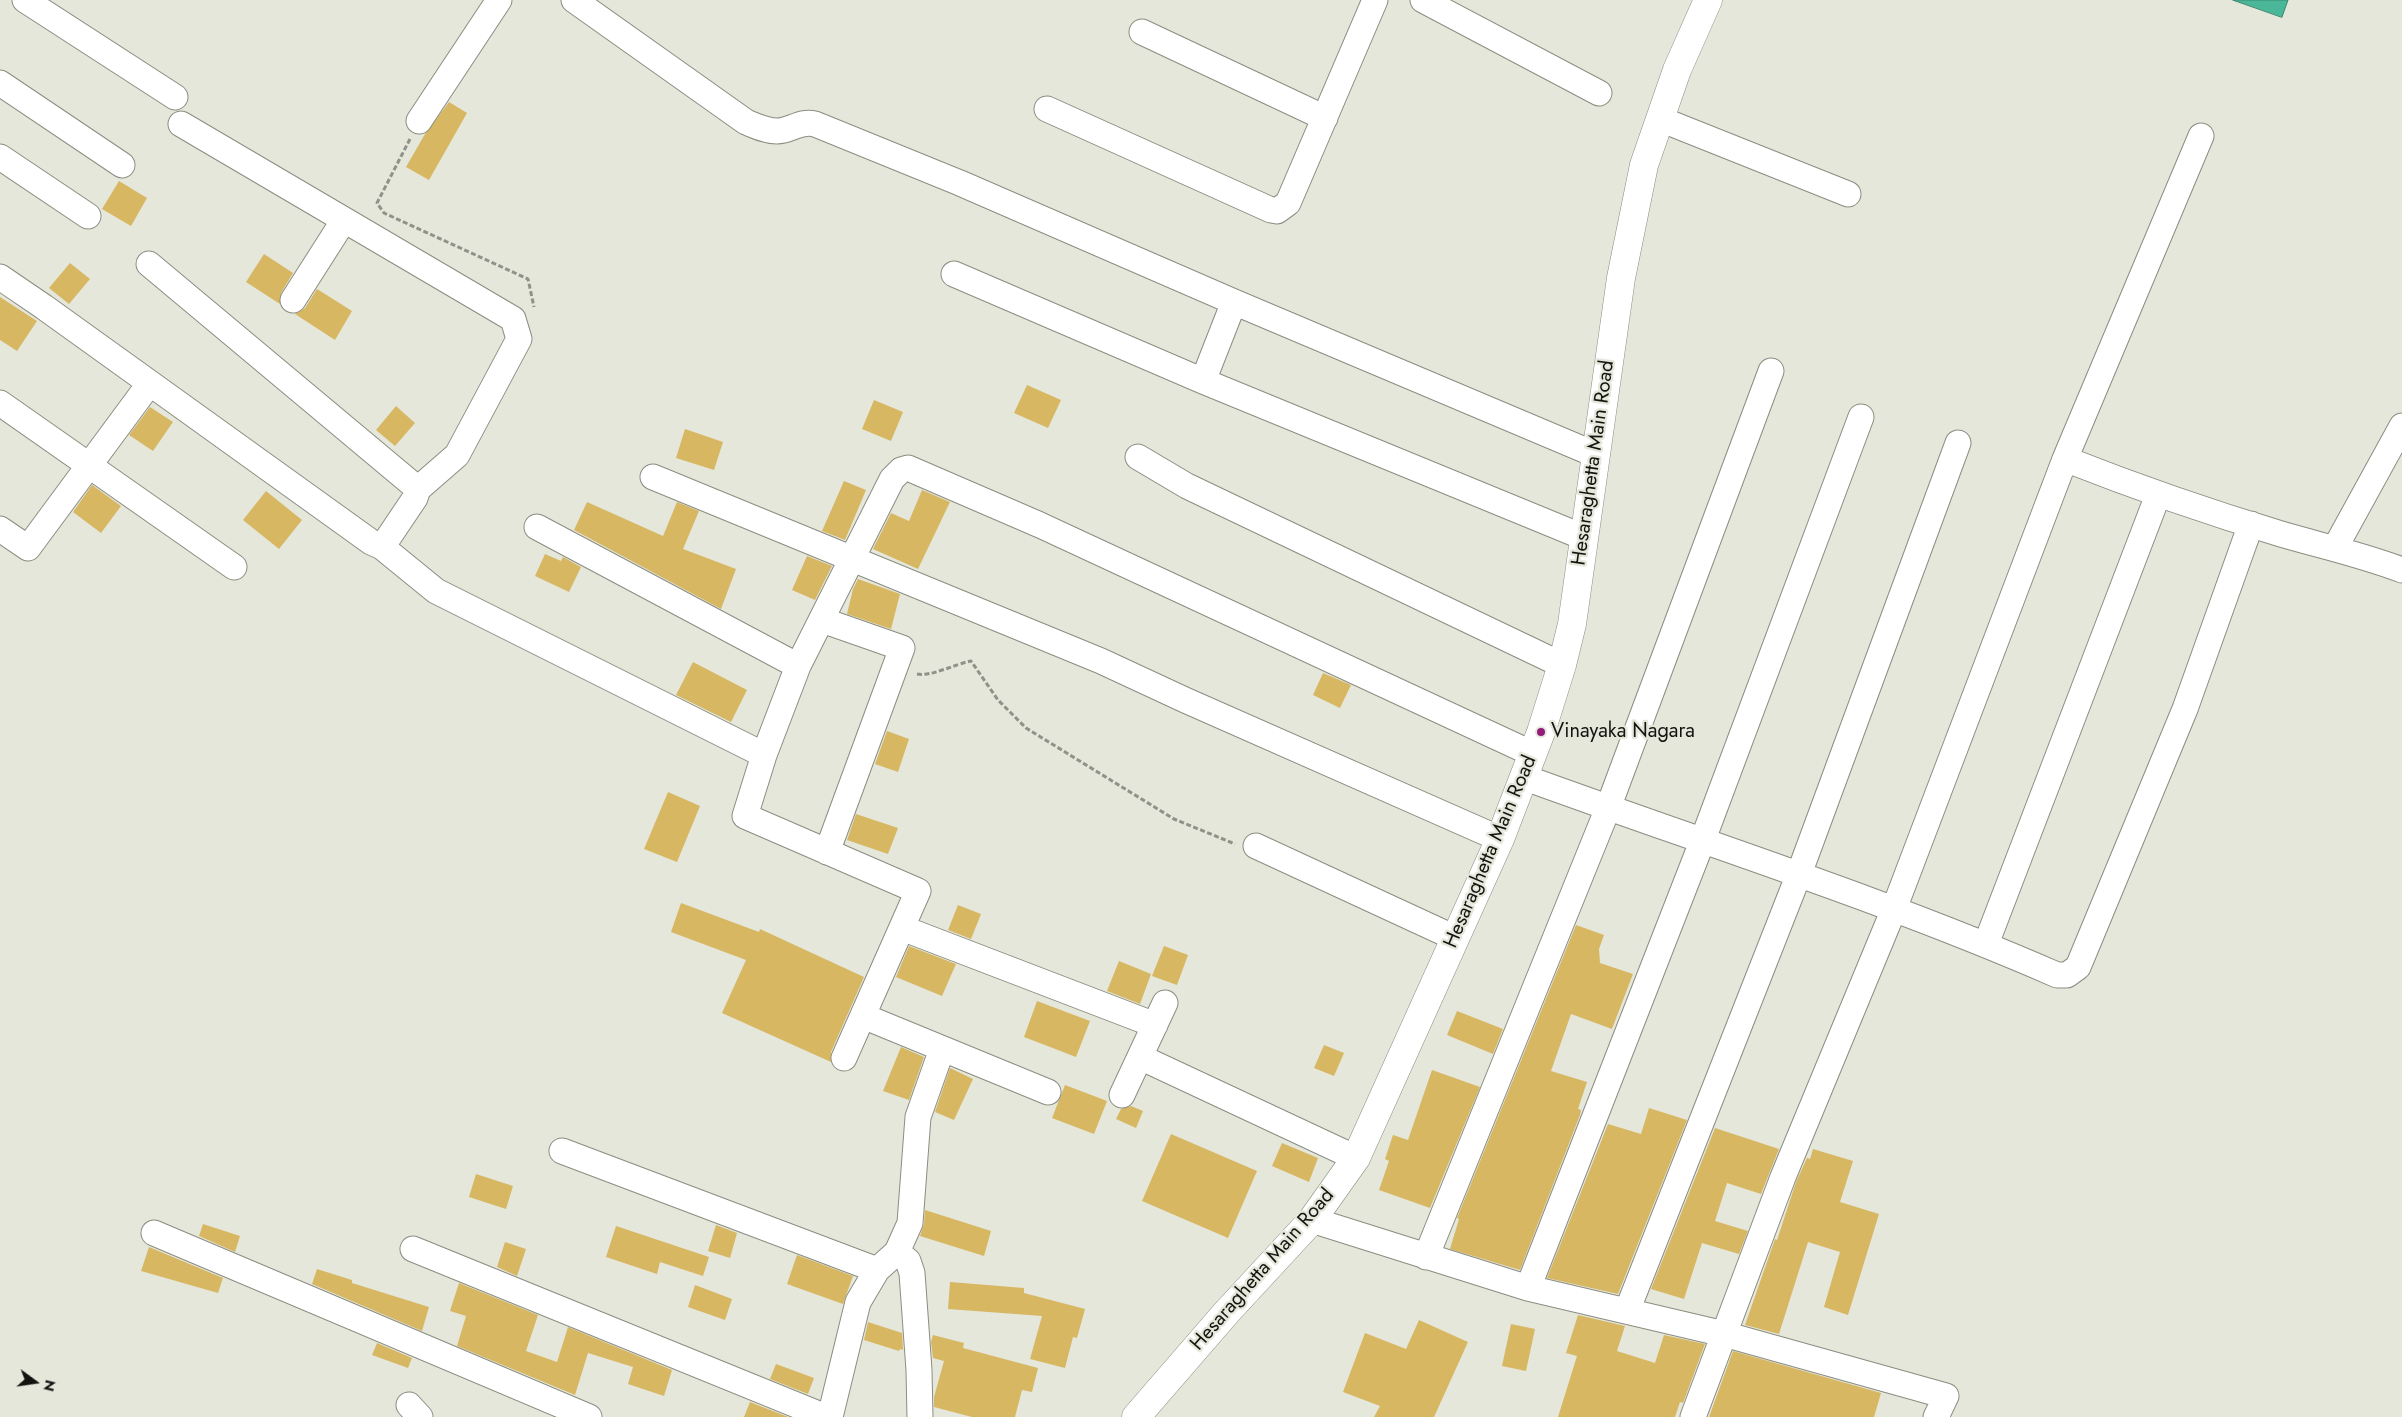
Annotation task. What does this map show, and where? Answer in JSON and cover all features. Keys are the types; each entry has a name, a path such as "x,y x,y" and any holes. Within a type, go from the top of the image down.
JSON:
{"main road":[{"name":"Hesaraghetta Main Road","path":"1136,1417 1226,1313 1312,1220 1356,1158 1500,839 1528,765 1562,665 1572,624 1594,454 1621,278 1644,165 1677,70 1708,0"}],"street":[{"path":"25,0 175,98"},
{"path":"419,121 499,0"},
{"path":"574,0 746,122 767,130 779,131 806,121 815,124 960,183 1234,302 1594,454"},
{"path":"1048,109 1271,210 1278,211 1288,203 1376,0"},
{"path":"1423,0 1599,93"},
{"path":"1142,32 1325,118"},
{"path":"0,83 122,165"},
{"path":"1660,119 1848,194"},
{"path":"181,124 513,319 520,340 457,455 418,489 415,498 382,547"},
{"path":"1692,1417 1783,1177 1894,909 2065,460 2201,136"},
{"path":"0,157 88,216"},
{"path":"293,300 344,220"},
{"path":"149,264 418,489"},
{"path":"954,274 1203,382 1583,537"},
{"path":"0,277 371,542 382,547 436,591 764,755"},
{"path":"1203,382 1234,302"},
{"path":"1426,1257 1608,808 1771,371"},
{"path":"0,529 28,548 150,383"},
{"path":"0,404 234,568"},
{"path":"1528,1288 1702,842 1861,417"},
{"path":"2334,548 2402,426"},
{"path":"1627,1311 1799,874 1958,442"},
{"path":"1138,457 1187,486 1562,665"},
{"path":"2065,460 2158,495 2402,570"},
{"path":"844,1058 918,890 745,816 764,755 798,666 892,479 901,470 908,468 1092,549 1528,765 1608,808 1894,909 1986,944 2057,975 2067,975 2078,967 2185,708 2250,524"},
{"path":"653,477 1102,661 1185,700 1500,839"},
{"path":"1986,944 2158,495"},
{"path":"537,527 798,666"},
{"path":"822,620 902,648 827,852"},
{"path":"1256,846 1455,938"},
{"path":"902,928 1160,1014 1122,1095"},
{"path":"863,1016 1048,1092"},
{"path":"414,1249 828,1417 858,1302 877,1270 897,1252 910,1223 918,1117 942,1049"},
{"path":"1140,1057 1356,1158"},
{"path":"562,1150 877,1270"},
{"path":"1312,1220 1528,1288 1724,1334 1946,1396 1936,1417"},
{"path":"154,1233 589,1417"},
{"path":"897,1252 908,1261 912,1272 919,1370 920,1417"}],"path":[{"path":"419,121 377,203 384,213 528,279 534,310 520,340"},
{"path":"920,675 939,672 950,666 971,661 998,700 1026,728 1061,751 1174,819 1231,844 1256,846"}],"shaded area":[{"path":"2233,0 2288,0 2282,17"}],"building":[{"path":"449,102 467,113 429,180 406,167 425,134"},
{"path":"119,181 147,198 131,226 102,209"},
{"path":"264,254 293,273 281,293 280,304 246,282"},
{"path":"70,263 90,279 69,304 49,288"},
{"path":"317,289 352,311 335,340 295,314 305,308"},
{"path":"0,297 37,321 17,351 0,340"},
{"path":"1027,385 1061,400 1048,428 1014,413"},
{"path":"874,400 903,412 891,441 862,429"},
{"path":"396,406 415,423 395,446 376,430"},
{"path":"150,407 173,422 153,451 129,435"},
{"path":"685,429 723,442 714,470 676,458"},
{"path":"844,481 866,490 845,540 822,531"},
{"path":"92,485 121,506 101,533 73,512"},
{"path":"922,490 950,502 918,569 873,549 891,513 909,521"},
{"path":"266,491 302,520 279,549 243,520"},
{"path":"587,502 663,536 677,502 699,511 683,549 736,569 721,609 574,530"},
{"path":"545,554 561,561 563,557 581,567 569,592 535,576"},
{"path":"807,556 832,566 815,600 792,590"},
{"path":"858,579 900,594 891,629 847,614 853,589"},
{"path":"693,662 747,690 731,722 676,695"},
{"path":"1323,673 1351,685 1340,708 1313,695"},
{"path":"887,731 909,739 898,772 875,764"},
{"path":"668,792 700,806 677,862 644,849"},
{"path":"856,814 898,828 888,854 847,840"},
{"path":"681,903 759,932 760,929 864,977 831,1052 831,1062 722,1013 746,960 671,932"},
{"path":"958,905 981,914 971,939 948,930"},
{"path":"1576,925 1604,935 1599,949 1600,963 1633,974 1612,1029 1571,1014 1551,1071 1587,1082 1578,1109 1581,1110 1580,1115 1520,1270 1450,1249 1459,1219 1457,1218"},
{"path":"909,946 956,964 942,996 896,977"},
{"path":"1164,946 1188,955 1177,985 1152,976"},
{"path":"1119,961 1151,974 1140,1004 1107,991"},
{"path":"1037,1001 1090,1021 1076,1057 1024,1037"},
{"path":"1457,1011 1503,1029 1493,1054 1447,1035"},
{"path":"1324,1045 1344,1053 1334,1076 1314,1068"},
{"path":"901,1047 924,1057 909,1100 883,1091"},
{"path":"950,1068 973,1079 954,1120 935,1112"},
{"path":"1432,1070 1480,1087 1430,1208 1379,1190 1389,1161 1385,1159 1393,1135 1408,1140"},
{"path":"1065,1085 1107,1101 1094,1134 1052,1118"},
{"path":"1131,1106 1143,1111 1136,1128 1116,1119 1121,1109"},
{"path":"1649,1108 1687,1120 1618,1294 1547,1278 1608,1124 1641,1134"},
{"path":"1715,1128 1779,1149 1761,1194 1727,1183 1715,1221 1748,1231 1739,1254 1702,1243 1684,1299 1651,1289"},
{"path":"1171,1134 1257,1171 1228,1238 1142,1201"},
{"path":"1282,1143 1318,1158 1309,1182 1272,1166"},
{"path":"1813,1149 1853,1161 1840,1202 1879,1214 1848,1315 1824,1307 1840,1252 1808,1242 1779,1334 1745,1325 1775,1239 1777,1240 1796,1182 1807,1158 1810,1159"},
{"path":"476,1174 513,1186 506,1209 469,1197"},
{"path":"925,1210 991,1231 984,1256 920,1236 924,1224"},
{"path":"203,1224 240,1236 235,1252 199,1236"},
{"path":"716,1225 737,1233 730,1258 708,1251"},
{"path":"616,1226 709,1257 703,1276 660,1262 657,1274 606,1257"},
{"path":"505,1242 526,1249 517,1276 497,1267"},
{"path":"149,1247 223,1278 218,1293 141,1271"},
{"path":"797,1255 853,1276 843,1304 787,1284"},
{"path":"317,1269 352,1280 352,1283 429,1307 422,1331 312,1284"},
{"path":"950,1282 1024,1288 1024,1293 1085,1309 1077,1338 1073,1337 1065,1368 1030,1359 1042,1316 948,1309"},
{"path":"459,1283 538,1315 526,1351 557,1362 568,1327 672,1370 664,1396 628,1384 633,1367 588,1353 575,1395 457,1346 466,1316 450,1311"},
{"path":"695,1285 732,1299 725,1320 688,1307"},
{"path":"1578,1315 1625,1326 1617,1351 1655,1363 1664,1335 1705,1344 1683,1403 1680,1402 1675,1417 1558,1417 1577,1356 1566,1353"},
{"path":"1419,1320 1468,1342 1434,1417 1374,1417 1380,1406 1343,1392 1365,1333 1406,1349"},
{"path":"868,1322 902,1333 903,1350 900,1349 899,1351 864,1340"},
{"path":"1511,1324 1535,1329 1526,1371 1502,1366"},
{"path":"933,1335 964,1343 963,1348 1038,1368 1032,1392 1022,1390 1015,1417 972,1417 934,1407 934,1397 944,1361 933,1358 931,1342"},
{"path":"377,1343 412,1358 408,1368 372,1355"},
{"path":"1733,1351 1881,1393 1874,1417 1709,1417"},
{"path":"776,1364 814,1378 808,1394 770,1379"},
{"path":"750,1402 788,1417 744,1417"}],"place":[{"name":"Vinayaka Nagara","path":"1541,732"}]}
